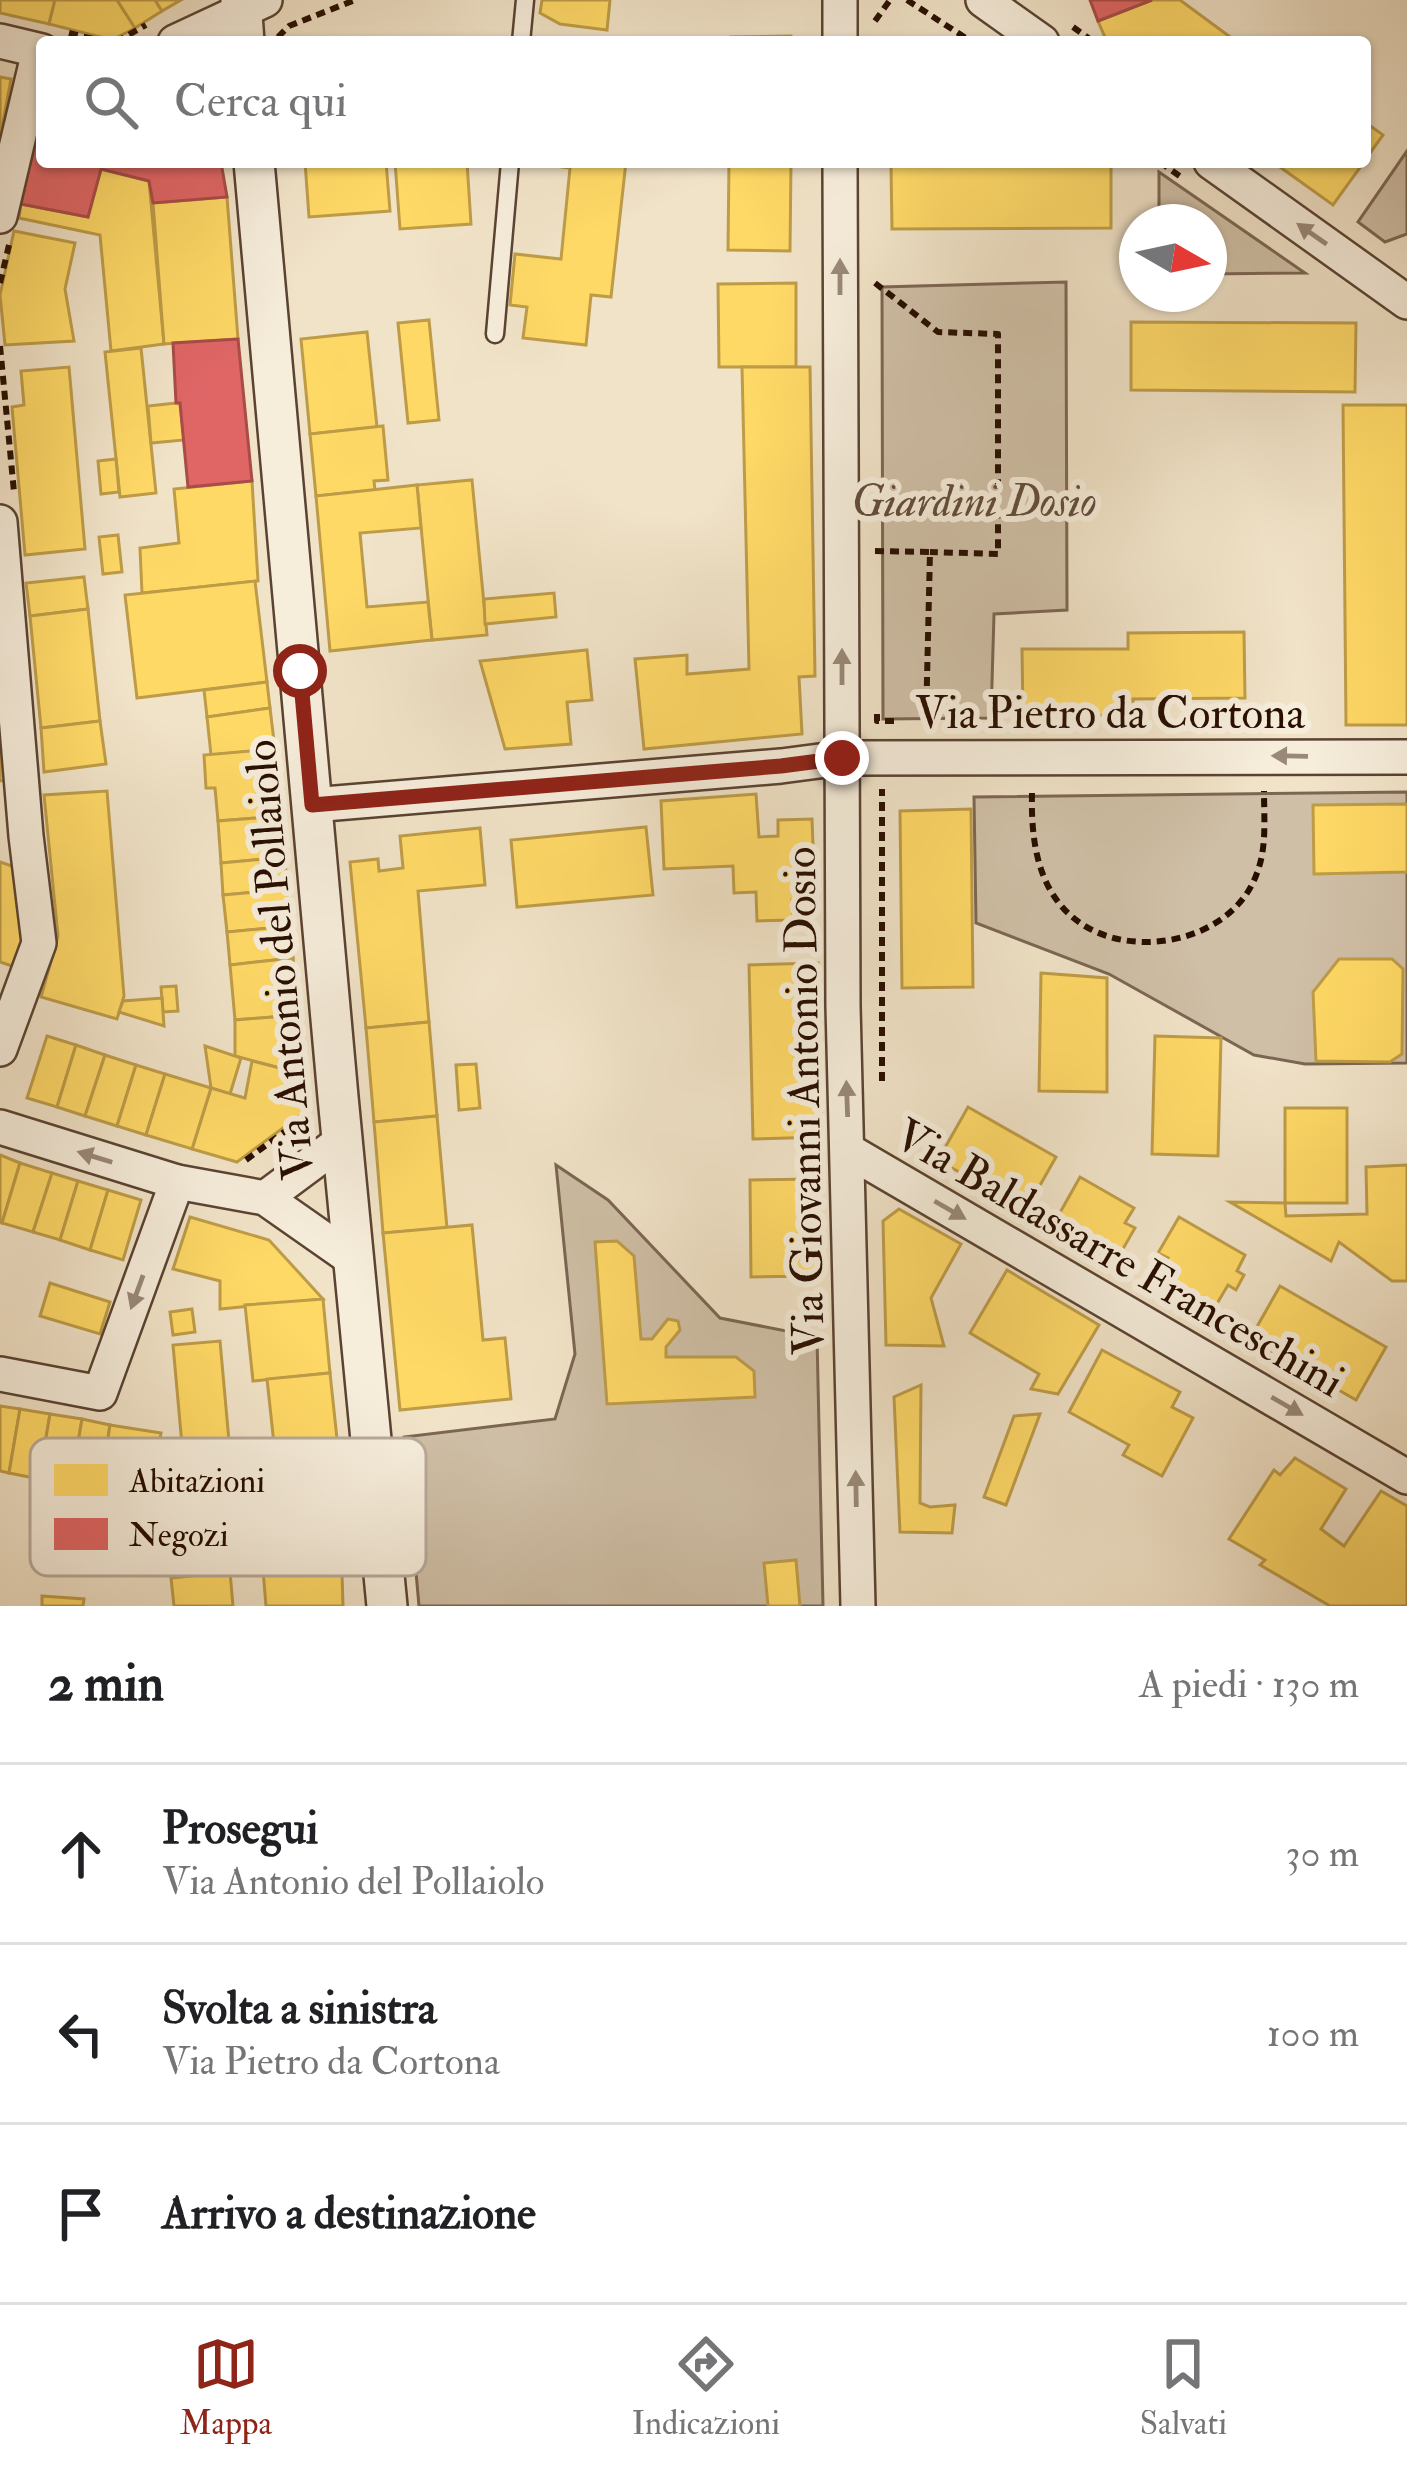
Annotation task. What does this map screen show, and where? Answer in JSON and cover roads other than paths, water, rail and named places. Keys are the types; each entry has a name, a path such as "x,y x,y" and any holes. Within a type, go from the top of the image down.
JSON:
{"street":[{"path":"840,0 840,36"},
{"path":"983,0 1034,36"},
{"path":"190,36 248,13"},
{"path":"0,41 36,50"},
{"path":"0,216 36,71"},
{"name":"Via Antonio del Pollaiolo","path":"255,168 372,1438"},
{"name":"Via Giovanni Antonio Dosio","path":"840,168 843,1006 858,1606"},
{"path":"1219,168 1407,302"},
{"path":"0,1049 39,943 13,832 1,537"},
{"name":"Via Pietro da Cortona","path":"312,805 842,758 1407,758"},
{"path":"0,1127 177,1182 265,1198 356,1261"},
{"path":"265,1198 343,1140"},
{"name":"Via Baldassarre Franceschini","path":"849,1151 1407,1477"},
{"path":"0,1374 100,1394 177,1182"},
{"name":"Via Antonio del Pollaiolo","path":"385,1576 388,1606"}],"lane":[{"path":"522,36 525,0"},
{"path":"495,334 509,168"}],"park label":[{"name":"Giardini Dosio","path":"974,500"}]}
